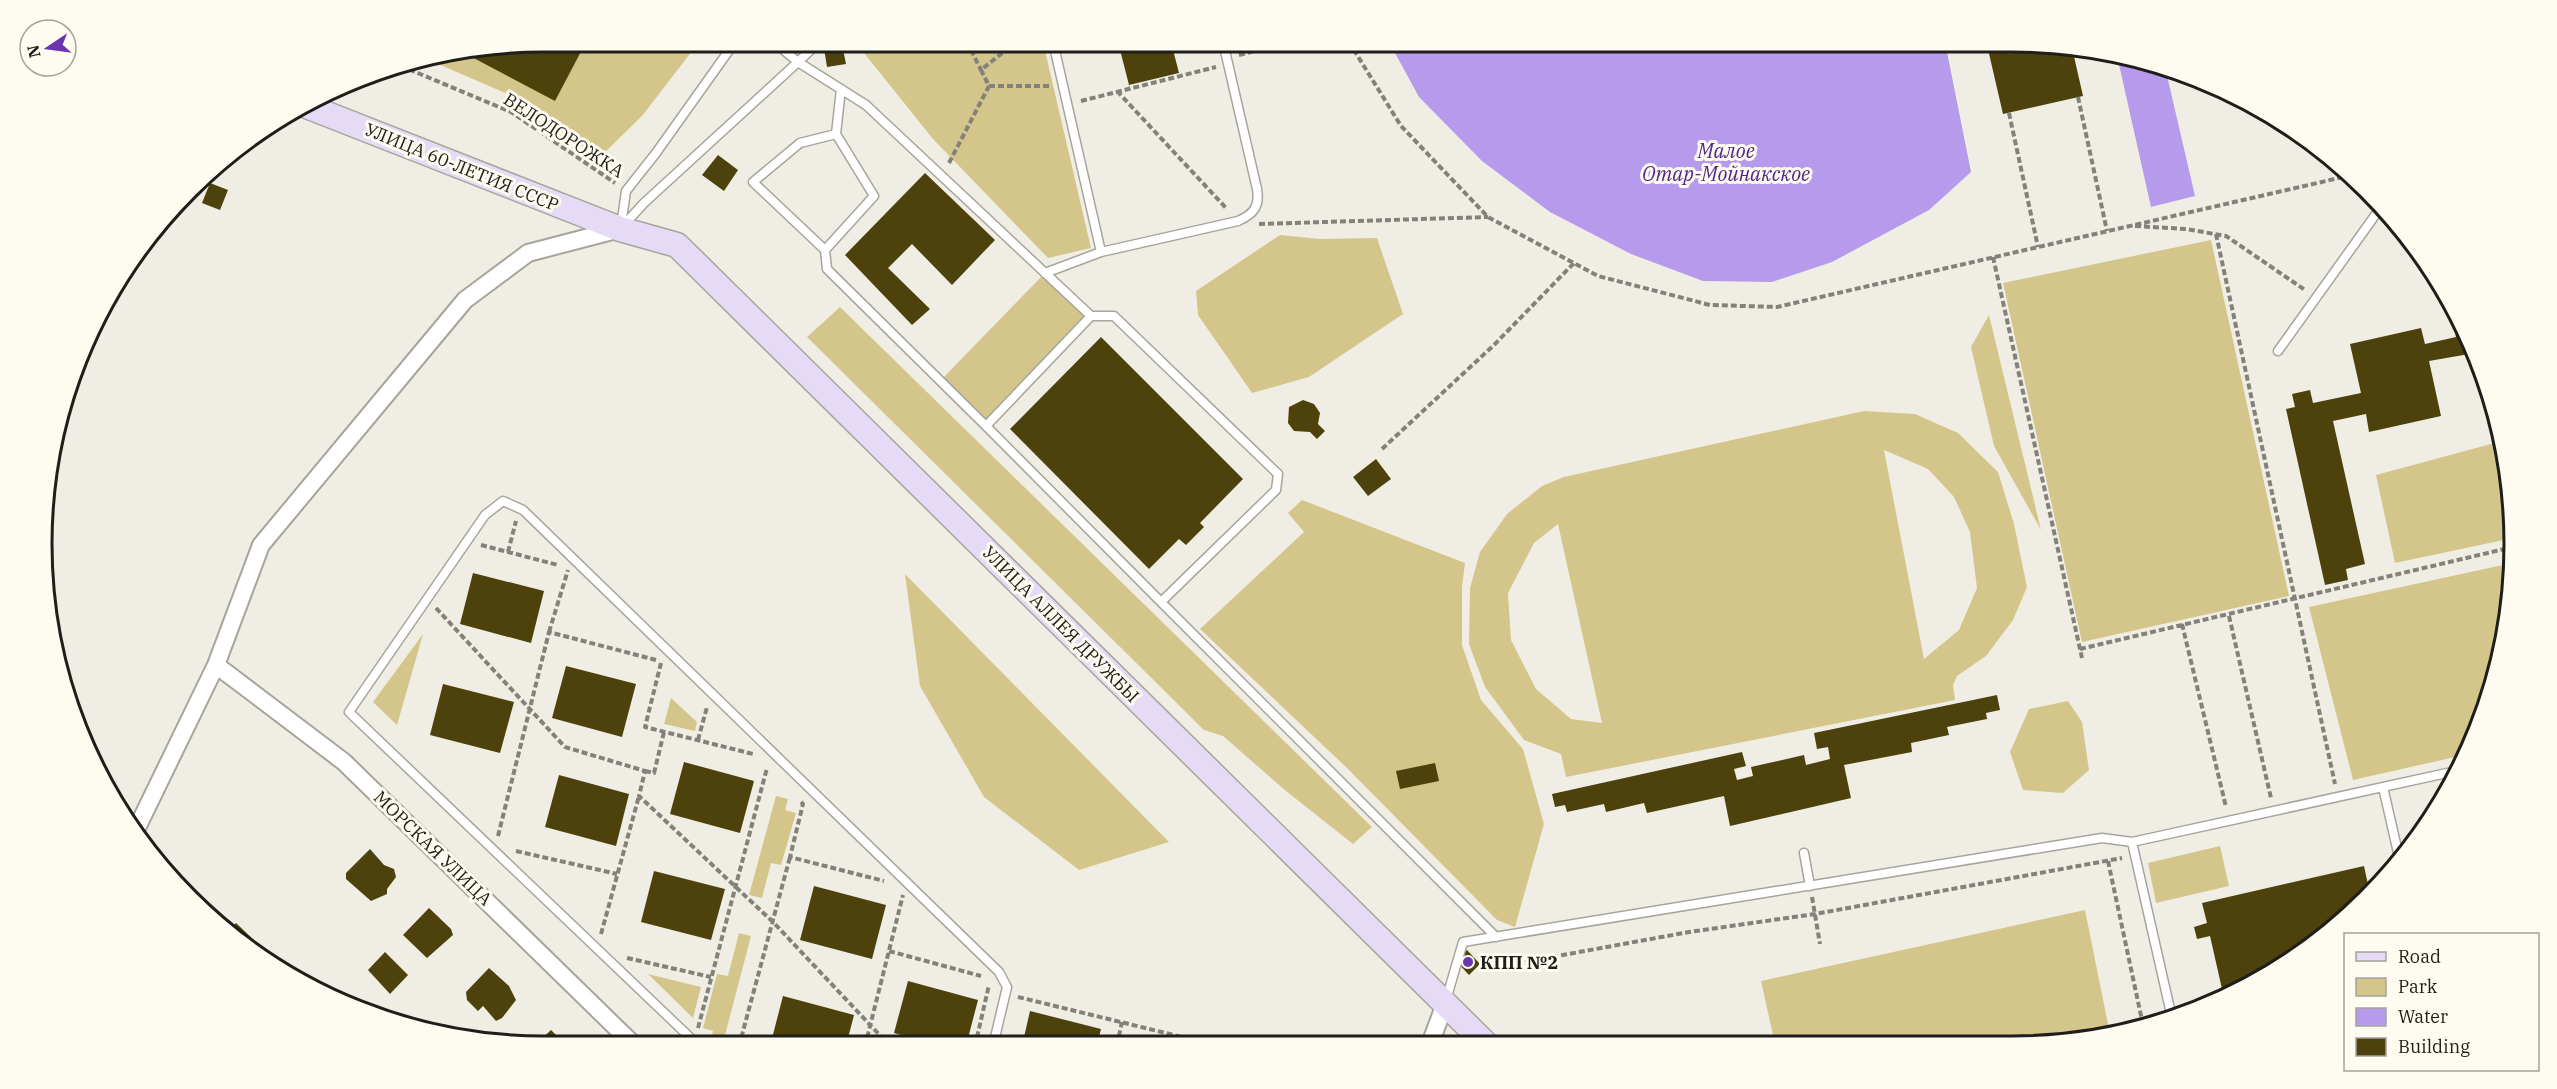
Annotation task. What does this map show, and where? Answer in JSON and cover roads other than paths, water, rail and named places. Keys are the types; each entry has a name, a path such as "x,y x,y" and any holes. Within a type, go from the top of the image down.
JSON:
{"main road":[{"name":"УЛИЦА 60-ЛЕТИЯ СССР","path":"315,109 620,229"},
{"name":"УЛИЦА АЛЛЕЯ ДРУЖБЫ","path":"620,229 677,245 1478,1036"}],"street":[{"path":"139,824 216,664 261,545 465,300 528,253 620,229"},
{"name":"МОРСКАЯ УЛИЦА","path":"216,664 344,762 625,1036"},
{"path":"1433,1036 1445,1004"}],"lane":[{"path":"620,229 626,191 728,52"},
{"path":"786,52 866,105 1091,316 1114,316 1278,474 1276,490 1161,602"},
{"path":"620,229 644,203 808,52"},
{"path":"1056,52 1101,252"},
{"path":"1046,273 1101,252 1238,221 1249,216 1259,201 1226,52"},
{"path":"825,250 874,196 836,135 841,89"},
{"path":"836,135 800,143 753,182 825,250 827,269 1496,937"},
{"path":"2278,351 2376,214"},
{"path":"986,426 1091,316"},
{"path":"688,1036 349,712 485,515 503,501 523,510 999,972 1007,987 995,1036"},
{"path":"1445,1004 1463,942 2102,838 2132,842 2448,773"},
{"path":"2383,787 2398,851"},
{"path":"2132,842 2170,1010"},
{"path":"1804,853 1810,886"}],"water":[{"name":"Малое Отар-Мойнакское","path":"1394,52 1947,52 1971,172 1929,210 1832,262 1772,282 1703,281 1631,254 1550,212 1482,161 1419,97"},
{"path":"2119,64 2168,78 2195,196 2151,207"}],"place":[{"name":"КПП №2","path":"1468,962"}]}
